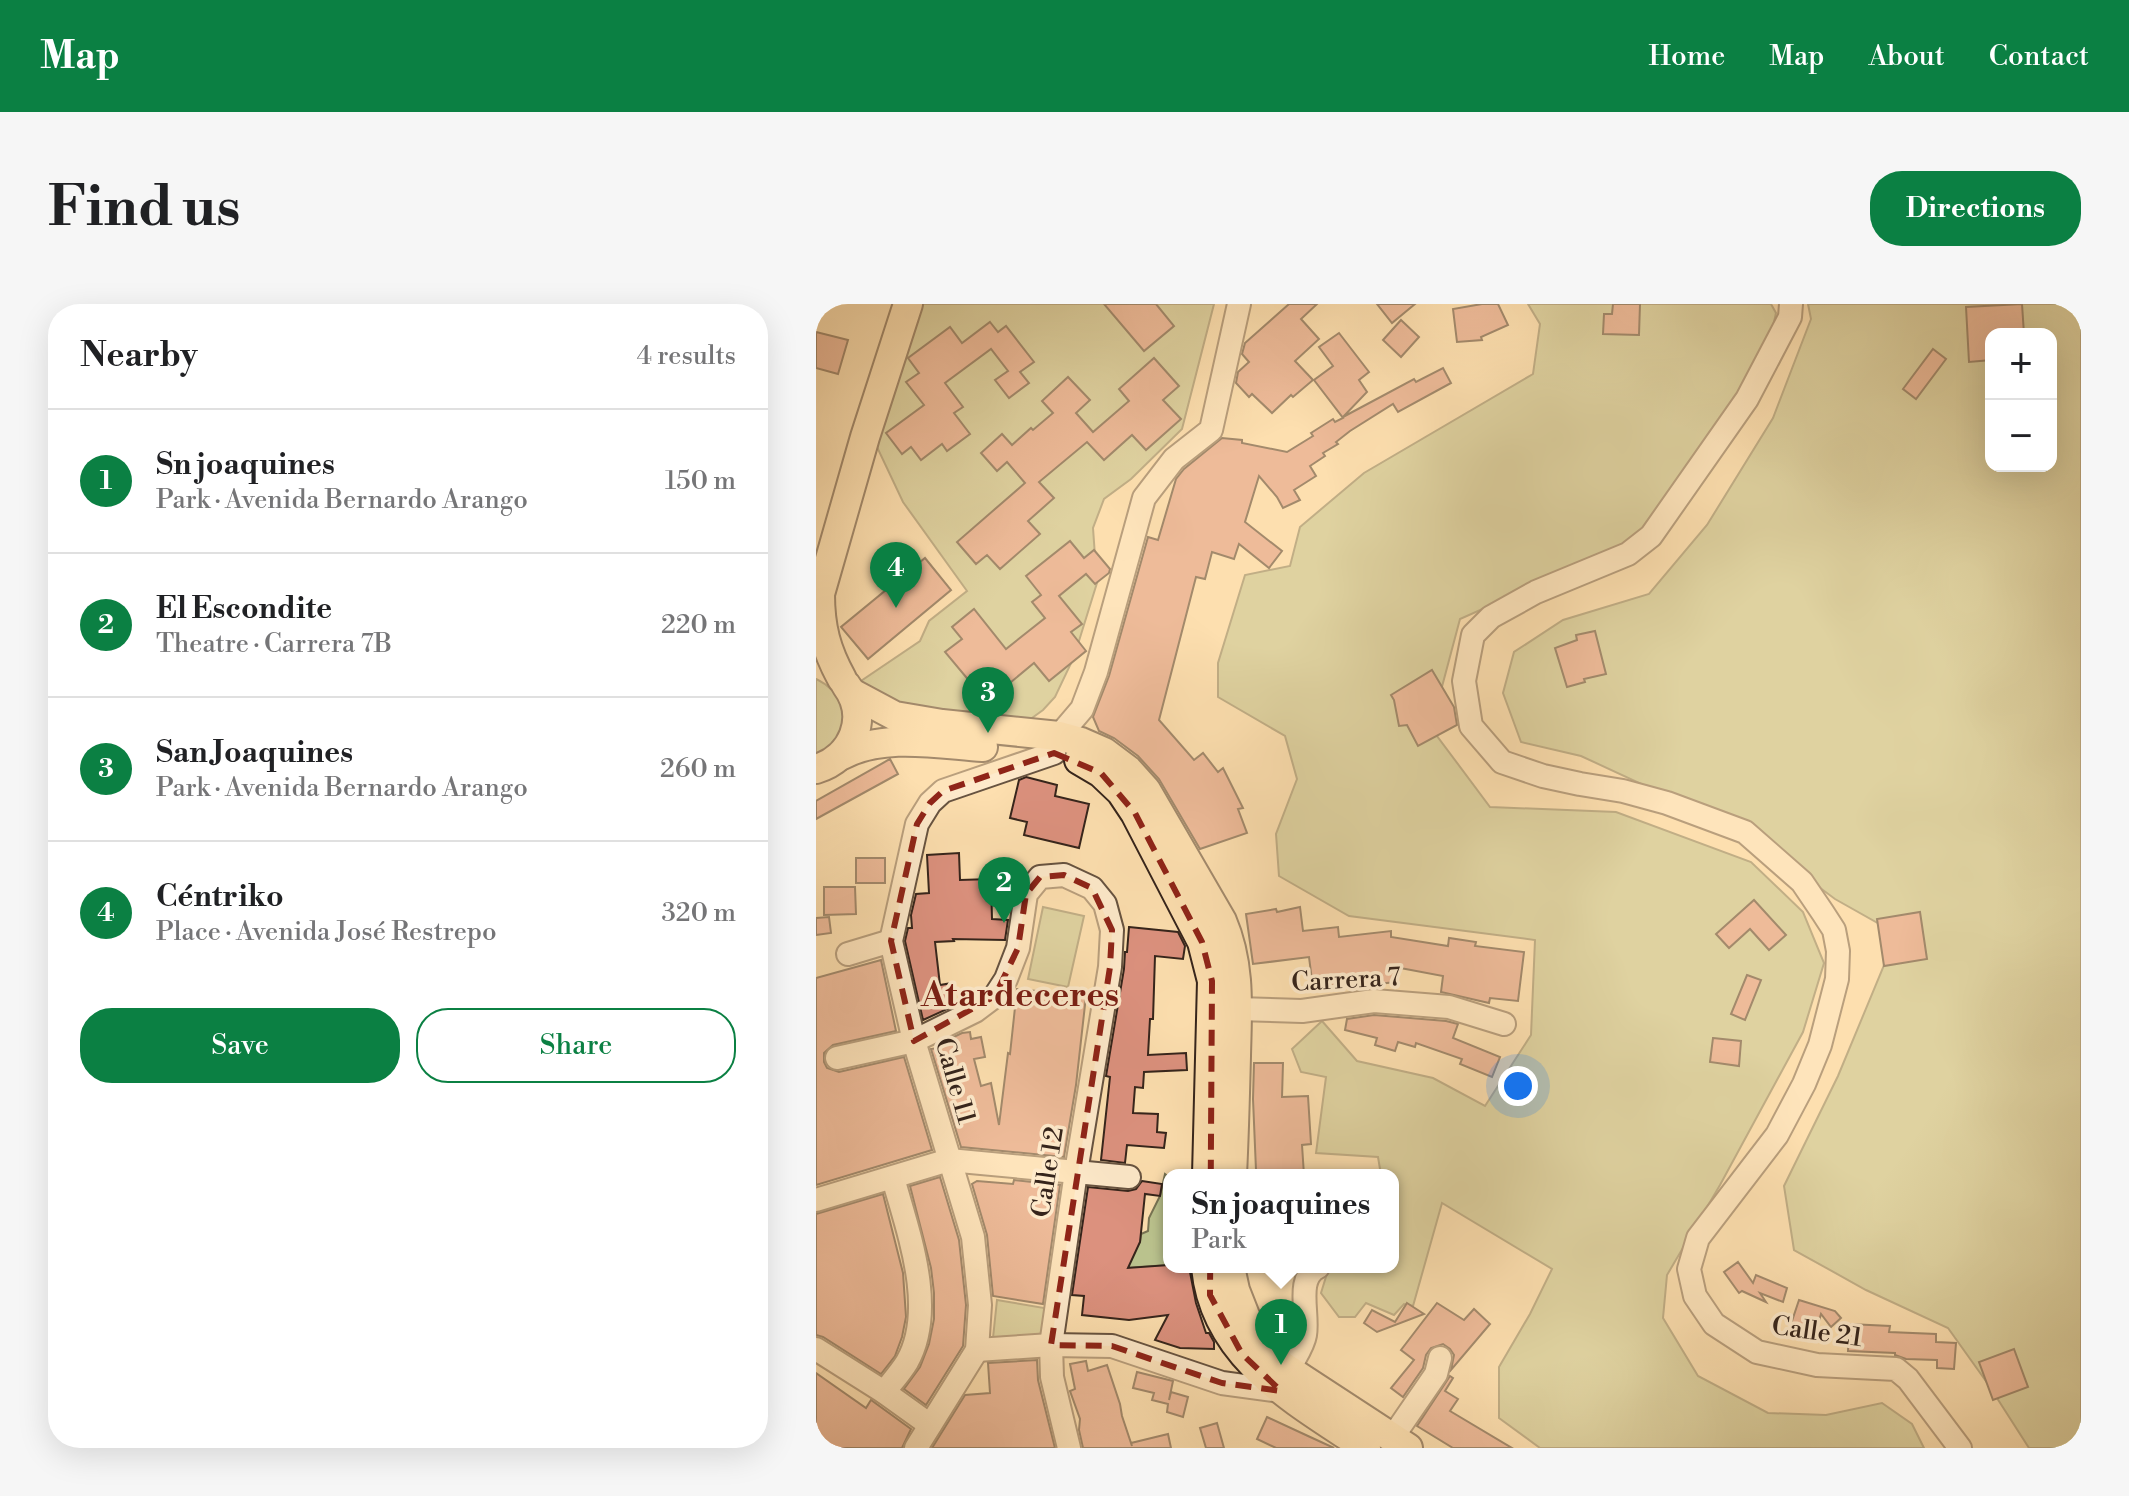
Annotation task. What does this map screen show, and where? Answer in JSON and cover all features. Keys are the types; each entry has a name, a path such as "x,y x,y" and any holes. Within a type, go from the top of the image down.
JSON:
{"main road":[{"path":"816,537 890,304"},
{"path":"842,755 852,741 857,726 857,709 829,656 820,619 820,594 865,437 908,304"},
{"path":"816,665 829,670 847,686 895,716 1056,744 1093,768 1121,792 1202,942 1212,981 1207,1169"},
{"path":"816,769 857,747 882,743 1081,742 1104,752 1128,770 1146,790 1230,940 1235,960 1237,1009 1232,1169"},
{"path":"1207,1273 1210,1295 1221,1324 1242,1354 1388,1445"},
{"path":"1231,1273 1246,1318 1284,1381"}],"street":[{"path":"1056,744 1082,709 1096,672 1144,498 1174,459 1211,430 1239,304"},
{"name":"Calle 21","path":"1791,304 1790,317 1747,399 1651,536 1628,554 1536,592 1491,617 1473,635 1464,681 1471,726 1502,762 1543,776 1667,803 1745,832 1802,882 1834,930 1838,951 1837,979 1820,1045 1777,1135 1698,1238 1689,1269 1695,1296 1714,1324 1757,1352 1817,1365 1896,1369 1908,1379 1960,1448"},
{"name":"Calle 11","path":"916,1448 977,1350 980,1305 973,1237 914,1041 891,941 917,824 930,803 943,791 1056,744"},
{"name":"Calle 12","path":"914,1041 975,1011 995,996 1006,979 1018,948 1026,894 1040,877 1064,875 1092,888 1105,904 1112,930 1110,967 1051,1345 1052,1377 1069,1448"},
{"path":"848,954 891,941"},
{"name":"Carrera 7","path":"1237,1009 1302,1011 1374,1001 1449,1007 1504,1024"},
{"path":"837,1058 914,1041"},
{"path":"816,1200 949,1160 1129,1177"},
{"path":"884,1392 908,1360 919,1314 920,1282 893,1178"},
{"path":"977,1350 1051,1345 1112,1346 1222,1383 1284,1381 1305,1336 1306,1280 1309,1273"},
{"path":"816,1349 930,1425"},
{"path":"1388,1445 1436,1374 1440,1358"}],"highlighted area":[{"path":"1054,753 1101,773 1135,813 1202,942 1212,981 1210,1295 1242,1354 1281,1391 1222,1383 1112,1346 1051,1345 1110,967 1112,930 1092,888 1064,875 1040,877 1026,894 1018,948 995,996 914,1041 891,941 917,824 930,803 943,791"}],"green space":[{"path":"908,304 1214,304 1182,429 1131,479 1104,499 1093,528 1095,556 1101,570 1074,657 1055,697 1025,723 931,715 855,685 920,641 929,621 967,591 903,502 868,428"},
{"path":"1528,304 1771,304 1776,313 1770,340 1726,418 1644,537 1460,619 1431,728 1490,807 1616,812 1751,862 1803,912 1824,963 1803,1032 1667,1275 1663,1318 1698,1376 1768,1413 1826,1415 1882,1403 1912,1424 1924,1448 1540,1448 1499,1418 1499,1367 1552,1269 1442,1203 1413,1306 1404,1304 1394,1315 1366,1303 1355,1317 1339,1317 1321,1293 1327,1273 1399,1273 1399,1169 1380,1169 1378,1157 1316,1153 1326,1077 1301,1072 1292,1049 1322,1021 1357,1061 1433,1078 1485,1106 1531,1035 1535,940 1349,916 1279,876 1276,834 1297,779 1285,736 1218,697 1218,663 1245,575 1290,566 1300,527 1364,473 1533,374 1540,324"},
{"path":"1808,304 2081,304 2081,1448 2029,1448 1948,1328 1866,1290 1794,1250 1784,1186 1838,1076 1897,934 1835,899 1745,832 1581,756 1521,742 1503,693 1514,652 1563,620 1649,594 1707,525 1773,418 1811,319"},
{"path":"816,679 838,697 845,723 837,741 816,756"},
{"path":"1043,907 1084,916 1068,987 1028,979"},
{"path":"1163,1183 1163,1265 1124,1268 1140,1242 1141,1234 1148,1231 1149,1218"},
{"path":"997,1300 1050,1309 1046,1341 993,1338"}],"building":[{"path":"1104,304 1156,304 1174,326 1144,351"},
{"path":"1289,304 1317,304 1301,319 1319,339 1295,361 1313,380 1272,413 1252,394 1249,397 1236,383 1238,372 1249,362 1242,354 1245,343"},
{"path":"1377,304 1415,304 1392,323"},
{"path":"1498,304 1508,325 1481,337 1482,340 1457,342 1453,309"},
{"path":"1613,304 1640,304 1639,335 1603,334 1604,314 1612,314"},
{"path":"2022,304 2024,328 1985,328 1985,361 1969,362 1966,307"},
{"path":"1401,320 1419,337 1401,357 1383,340"},
{"path":"990,322 998,332 1006,326 1034,362 1020,372 1029,383 1009,398 995,380 1008,371 991,349 945,383 963,407 954,413 970,434 947,451 942,444 921,460 911,447 902,454 886,433 924,405 906,382 919,373 908,358 950,327 962,343"},
{"path":"816,332 848,340 838,374 816,368"},
{"path":"1339,333 1369,372 1359,380 1367,392 1343,417 1414,379 1416,382 1443,368 1451,383 1398,412 1393,404 1350,431 1310,466 1316,476 1294,490 1300,500 1283,508 1259,476 1245,522 1282,551 1269,568 1239,544 1234,559 1212,552 1205,579 1196,577 1159,720 1194,760 1203,753 1218,772 1223,768 1243,808 1238,809 1247,833 1200,849 1159,779 1138,756 1099,731 1093,717 1109,676 1148,537 1158,540 1176,479 1222,438 1287,452 1333,419 1335,422 1343,418 1314,380 1333,366 1319,347"},
{"path":"1933,349 1946,359 1916,399 1903,389"},
{"path":"1154,358 1179,386 1163,400 1181,419 1146,450 1132,435 1104,460 1087,442 1039,482 1054,498 1028,521 1040,534 1000,569 987,555 976,564 957,542 1025,483 1007,462 997,471 981,453 1002,434 1012,445 1053,413 1042,401 1068,377 1090,400 1076,413 1093,432 1129,401 1119,389"},
{"path":"1070,541 1084,558 1094,550 1110,569 1095,584 1086,574 1059,596 1082,624 1071,632 1086,651 1049,681 1034,663 1005,687 995,674 976,689 945,652 962,639 952,627 974,609 1006,649 1045,618 1032,602 1041,595 1026,576"},
{"path":"925,558 951,590 868,659 841,627"},
{"path":"1595,631 1606,674 1567,687 1555,648 1577,640 1576,635"},
{"path":"1432,670 1454,707 1457,725 1418,746 1407,725 1399,726 1391,695"},
{"path":"890,759 898,774 816,819 816,801"},
{"path":"1026,777 1057,785 1055,796 1089,804 1079,848 1024,835 1027,822 1010,818 1019,780"},
{"path":"959,853 960,880 991,879 992,919 1008,920 1005,940 953,939 935,942 940,985 952,983 956,1005 923,1020 905,941 908,928 912,928 911,915 916,894 929,893 927,855"},
{"path":"856,858 885,858 885,883 856,883"},
{"path":"824,887 855,887 856,914 824,915"},
{"path":"1754,900 1786,935 1769,950 1750,929 1729,948 1716,934"},
{"path":"1300,907 1303,931 1338,927 1339,937 1391,931 1391,937 1448,946 1449,938 1476,942 1475,946 1524,952 1518,1001 1490,998 1489,1003 1441,992 1443,976 1395,967 1396,982 1313,988 1309,957 1253,964 1246,914"},
{"path":"1920,912 1927,959 1884,966 1877,919"},
{"path":"829,917 831,933 816,935 816,918"},
{"path":"1129,927 1178,932 1185,946 1183,959 1155,956 1153,1019 1150,1019 1148,1055 1186,1053 1187,1070 1144,1072 1143,1088 1135,1087 1133,1113 1158,1114 1157,1132 1166,1133 1164,1148 1127,1145 1125,1163 1101,1160 1110,1077 1106,1076"},
{"path":"881,960 896,1031 833,1045 824,1053 824,1062 827,1068 839,1072 904,1057 932,1150 816,1185 816,978"},
{"path":"1747,975 1761,980 1745,1020 1731,1014"},
{"path":"1017,989 1086,996 1064,1157 961,1147 931,1049 962,1033 970,1032 971,1039 981,1037 985,1057 974,1059 981,1086 991,1083 999,1125"},
{"path":"1374,1015 1458,1024 1453,1038 1500,1057 1492,1077 1460,1064 1462,1059 1416,1043 1415,1047 1398,1042 1395,1051 1375,1045 1377,1038 1345,1030 1347,1019"},
{"path":"1713,1038 1741,1041 1739,1066 1710,1062"},
{"path":"1254,1063 1283,1063 1282,1097 1308,1096 1311,1144 1302,1145 1304,1169 1256,1169"},
{"path":"940,1177 959,1240 966,1305 963,1346 926,1405 904,1389 920,1367 934,1319 931,1268 910,1186"},
{"path":"1014,1180 1060,1185 1043,1304 993,1296 987,1235 972,1184 977,1181 1013,1184"},
{"path":"1142,1181 1162,1184 1160,1196 1145,1194 1140,1242 1128,1268 1163,1265 1163,1273 1190,1273 1196,1303 1206,1333 1214,1342 1214,1349 1180,1348 1155,1340 1168,1315 1129,1320 1082,1315 1084,1296 1072,1295 1088,1187 1136,1189"},
{"path":"883,1194 903,1273 906,1317 895,1356 881,1374 816,1335 816,1214"},
{"path":"1738,1262 1753,1283 1756,1275 1787,1288 1783,1302 1760,1293 1766,1302 1742,1291 1739,1293 1724,1272"},
{"path":"1799,1300 1835,1311 1841,1318 1831,1327 1821,1314 1814,1338 1789,1330"},
{"path":"1407,1303 1424,1314 1377,1332 1364,1323 1372,1310 1395,1322"},
{"path":"1437,1303 1464,1320 1474,1309 1490,1324 1451,1370 1454,1355 1450,1349 1443,1344 1431,1348 1423,1368 1403,1397 1391,1388 1414,1360 1401,1350"},
{"path":"1291,1304 1292,1325 1274,1328 1264,1308"},
{"path":"1849,1324 1890,1326 1889,1332 1936,1334 1936,1342 1956,1343 1954,1369 1937,1368 1937,1360 1906,1359 1895,1353 1848,1351"},
{"path":"2014,1349 2028,1387 1993,1400 1979,1362"},
{"path":"1037,1360 1038,1380 1055,1448 932,1448 965,1395 990,1393 988,1363"},
{"path":"1086,1361 1088,1371 1107,1365 1131,1443 1168,1434 1171,1448 1083,1448 1080,1419 1070,1391 1075,1389 1070,1364"},
{"path":"1137,1372 1173,1381 1169,1400 1171,1392 1188,1397 1183,1417 1167,1412 1168,1404 1152,1400 1154,1393 1133,1388"},
{"path":"816,1373 866,1408 871,1400 911,1429 902,1448 816,1448"},
{"path":"1450,1376 1453,1378 1445,1391 1458,1399 1450,1411 1512,1448 1453,1448 1417,1426"},
{"path":"1267,1417 1334,1448 1276,1448 1257,1439"},
{"path":"1217,1423 1224,1448 1206,1448 1200,1428"}],"place":[{"name":"Céntriko","path":"896,608"},
{"name":"San Joaquines","path":"988,733"},
{"name":"El Escondite","path":"1004,923"},
{"name":"Sn joaquines","path":"1281,1365"}],"district":[{"name":"Atardeceres","path":"1020,996"}]}
